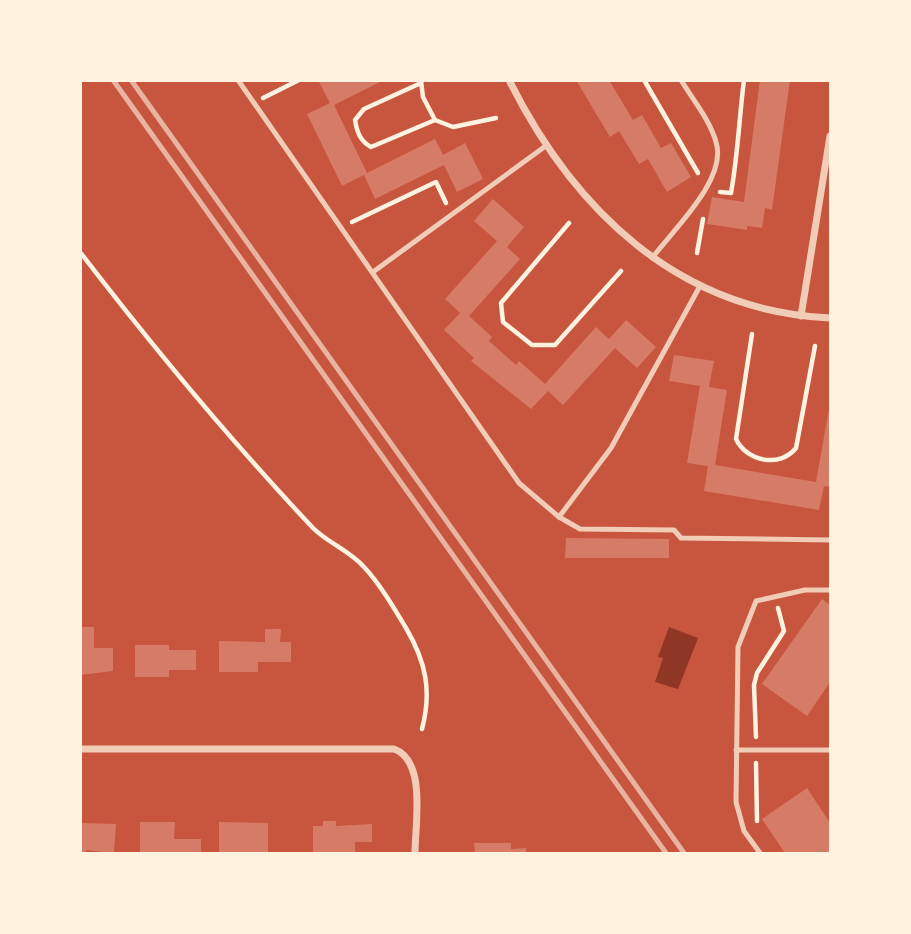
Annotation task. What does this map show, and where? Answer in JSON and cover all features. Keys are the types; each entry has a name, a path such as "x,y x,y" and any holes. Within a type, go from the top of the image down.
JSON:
{"street":[{"path":"509,80 547,145 599,214 652,258 700,286 753,305 801,316 831,318"},
{"path":"801,316 831,136"},
{"path":"80,749 386,749 401,752 411,761 415,776 415,853"}],"lane":[{"path":"238,80 519,483 559,517 580,529 674,530 681,538 831,540"},
{"path":"652,258 706,189 716,172 718,146 681,80"},
{"path":"373,272 547,145"},
{"path":"559,517 611,449 700,286"},
{"path":"760,853 744,831 736,802 738,647 756,601 804,590 831,590"},
{"path":"736,750 831,750"}],"path":[{"path":"253,103 299,80"},
{"path":"643,80 668,125 687,151 706,189"},
{"path":"435,120 371,147 364,143 357,131 355,120 363,109 421,82 423,97 435,120 453,127 496,118"},
{"path":"341,227 436,181 453,216"},
{"path":"569,223 501,303 503,322 533,345 555,345 621,271"},
{"path":"80,252 137,327 316,531 363,565 378,585 407,630 426,671 428,707 422,729"},
{"path":"752,334 736,439 745,452 764,460 781,459 796,448 815,346"},
{"path":"757,825 754,685 757,673 783,631 775,597"}],"shaded area":[{"path":"669,627 698,638 678,689 655,682 663,658 658,657"}],"building":[{"path":"318,80 384,80 334,105 367,173 435,139 443,155 465,143 483,179 457,192 444,165 375,199 364,175 342,186 307,114 330,103"},
{"path":"576,80 609,80 633,120 642,115 661,148 671,143 691,177 667,192 648,159 639,164 619,131 610,137"},
{"path":"760,80 790,80 772,210 765,208 762,228 747,226 747,230 707,224 712,197 744,202"},
{"path":"493,199 524,227 507,247 520,259 469,316 492,337 489,341 516,365 519,361 545,384 596,327 609,339 626,320 656,347 637,368 615,348 563,405 548,391 531,409 471,361 474,358 444,330 460,313 445,299 497,241 474,221"},
{"path":"674,355 714,361 709,387 727,390 715,465 816,482 830,403 830,487 824,486 819,510 704,491 708,466 687,463 700,386 669,381"},
{"path":"566,538 669,539 669,558 565,558"},
{"path":"822,599 830,605 830,682 807,716 762,684"},
{"path":"80,627 94,627 94,648 113,648 113,671 80,675"},
{"path":"265,629 281,629 280,642 291,642 291,662 258,662 258,672 219,672 219,641 265,642"},
{"path":"135,645 169,645 169,650 196,650 196,670 169,670 169,677 135,677"},
{"path":"807,788 830,823 830,853 785,853 762,819"},
{"path":"323,821 336,821 336,826 372,824 372,842 355,842 355,853 313,853 313,826 323,826"},
{"path":"140,822 175,822 174,839 201,839 201,853 140,853"},
{"path":"219,822 268,823 268,853 219,853"},
{"path":"80,823 116,824 114,853 86,850 86,853 80,853"},
{"path":"474,843 511,843 511,849 526,848 526,853 475,853"}],"railway":[{"path":"113,80 666,853"},
{"path":"131,80 684,853"}]}
